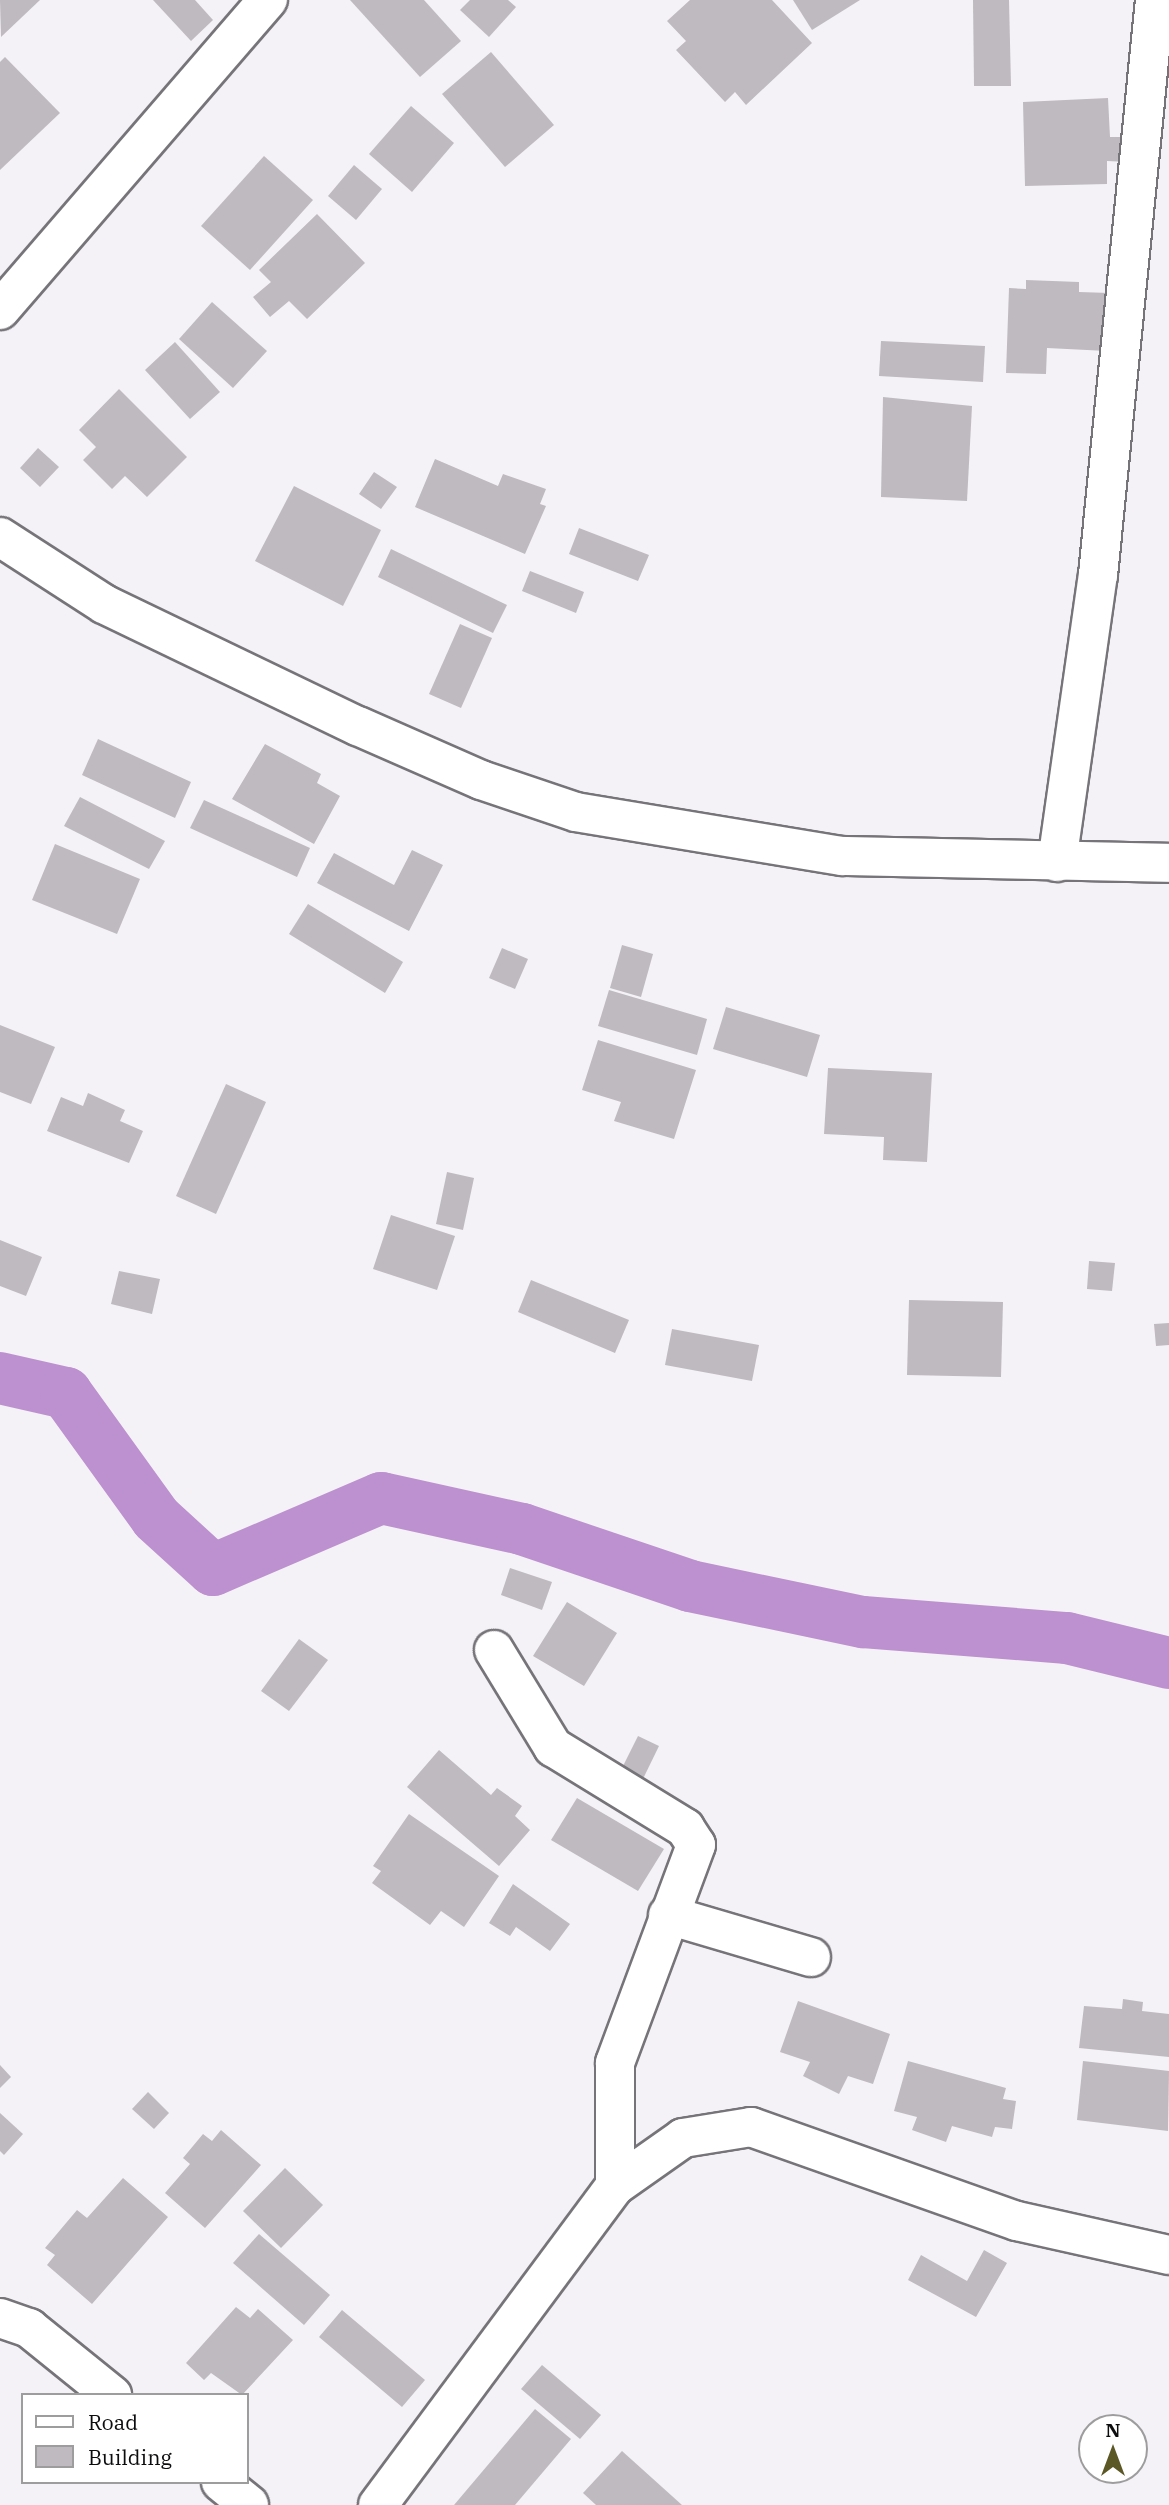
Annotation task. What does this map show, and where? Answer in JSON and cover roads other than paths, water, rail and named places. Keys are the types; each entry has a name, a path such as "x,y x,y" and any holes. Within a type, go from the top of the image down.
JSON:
{"street":[{"path":"0,310 268,0"},
{"path":"1057,862 1098,575 1155,0"},
{"path":"0,537 104,604 358,726 481,780 576,812 842,856 1169,863"},
{"path":"494,1650 553,1747 685,1828 696,1845 615,2063 615,2186"},
{"path":"668,1915 811,1957"},
{"path":"378,2505 615,2186 683,2138 751,2127 1017,2221 1169,2255"},
{"path":"0,2318 29,2328 110,2393"},
{"path":"223,2484 249,2505"}],"waterway":[{"path":"0,1378 66,1393 156,1518 213,1570 381,1498 522,1529 690,1586 863,1622 1067,1638 1169,1663"}]}
